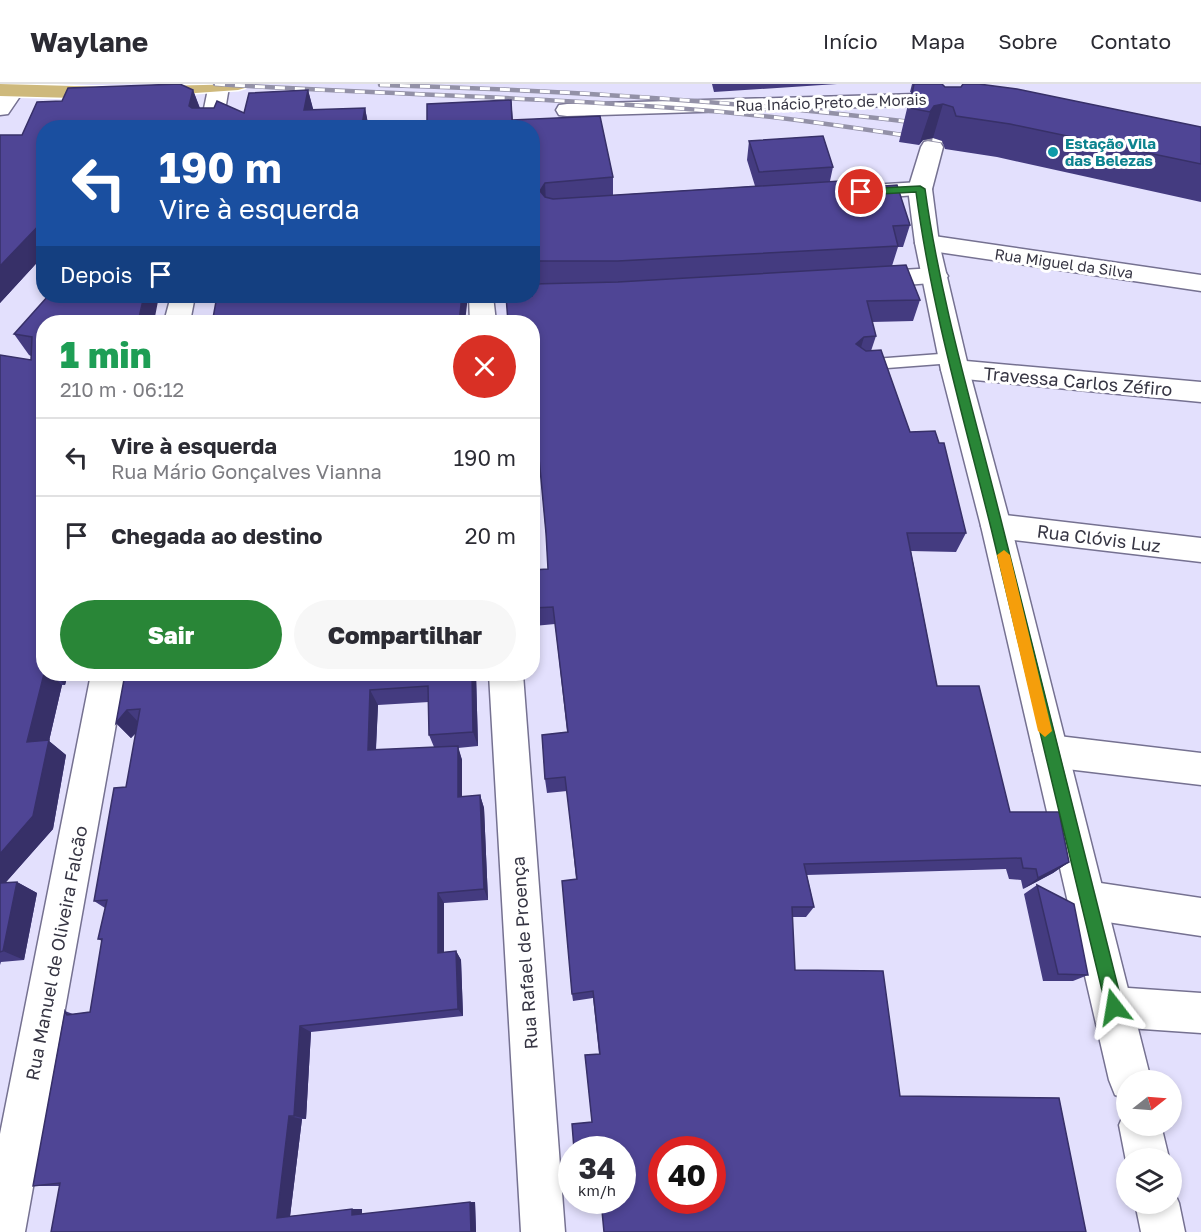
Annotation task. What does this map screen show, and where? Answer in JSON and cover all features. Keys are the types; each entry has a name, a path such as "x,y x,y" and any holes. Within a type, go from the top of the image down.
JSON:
{"main road":[{"path":"4,97 144,92 228,85"}],"street":[{"path":"214,120 228,85"},
{"name":"Rua Inácio Preto de Morais","path":"567,110 946,99 970,102"},
{"path":"932,147 920,189 927,243 954,364 996,526 1128,1070"},
{"path":"832,194 920,189"},
{"name":"Rua Miguel da Silva","path":"927,243 1201,283"},
{"path":"844,281 935,276"},
{"name":"Travessa Carlos Zéfiro","path":"954,364 1201,392"},
{"name":"Rua Clóvis Luz","path":"996,526 1201,549"},
{"name":"Rua Manuel de Oliveira Falcão","path":"4,1216 107,681"},
{"name":"Rua Rafael de Proença","path":"506,681 543,1232"},
{"path":"1050,751 1201,769"},
{"path":"1087,900 1201,917"},
{"path":"1114,1007 1201,1013"},
{"path":"1159,1214 1163,1232"}],"lane":[{"path":"860,366 954,364"}],"building":[{"path":"180,84 193,90 189,106 192,108 214,108 217,101 244,113 249,93 308,90 304,110 365,108 363,120 36,120 36,228 0,266 0,135 22,135 37,102 62,101 68,88"},
{"path":"914,84 961,87 963,84 979,84 1017,89 1201,127 1201,164 1010,124 956,116 953,107 943,104 934,106 930,112 909,108"},
{"path":"511,100 512,120 427,120 427,104"},
{"path":"600,116 613,177 545,183 540,191 540,120 512,120"},
{"path":"823,136 833,167 759,172 749,141"},
{"path":"840,181 842,189 897,185 910,225 893,226 898,246 618,261 540,261 540,191 545,197 553,199"},
{"path":"906,265 920,300 867,301 876,336 864,337 856,344 866,351 881,350 910,432 935,431 939,443 944,443 966,533 907,533 937,686 979,686 1010,812 1059,812 1069,862 1038,878 1036,869 1023,868 1021,858 804,864 814,907 792,907 795,970 883,971 900,1096 1059,1098 1086,1232 604,1232 602,1214 636,1214 636,1136 573,1136 572,1124 592,1122 585,1055 600,1054 593,991 572,994 562,881 577,879 565,777 545,779 542,735 568,732 553,607 540,608 540,570 548,569 540,468 540,315 507,315 507,303 540,303 540,284 618,282"},
{"path":"42,303 142,303 140,315 36,315 36,681 42,681 27,742 49,740 33,816 0,854 0,355 31,360 32,337 14,334"},
{"path":"216,303 461,303 460,315 214,315"},
{"path":"124,681 472,681 473,732 429,735 428,686 370,690 368,750 458,746 458,797 480,795 484,889 438,893 438,953 456,951 458,1009 300,1026 294,1116 289,1116 277,1218 352,1209 352,1215 470,1202 471,1232 51,1232 60,1183 33,1186 65,1011 67,1015 90,1012 102,939 98,939 107,900 94,901 114,788 126,787 140,709 127,710 116,723"},
{"path":"17,882 3,951 0,952 0,883"},
{"path":"1037,885 1074,904 1088,975 1058,974"}],"railway":[{"path":"215,84 703,110 795,120 956,143"},
{"path":"380,85 650,98 785,108 919,123"}],"slow traffic":[{"path":"1004,555 1045,731"}],"place":[{"name":"Estação Vila das Belezas","path":"1053,152"}],"route":[{"path":"861,192 920,189 927,243 955,370 996,526 1114,1007"}]}
